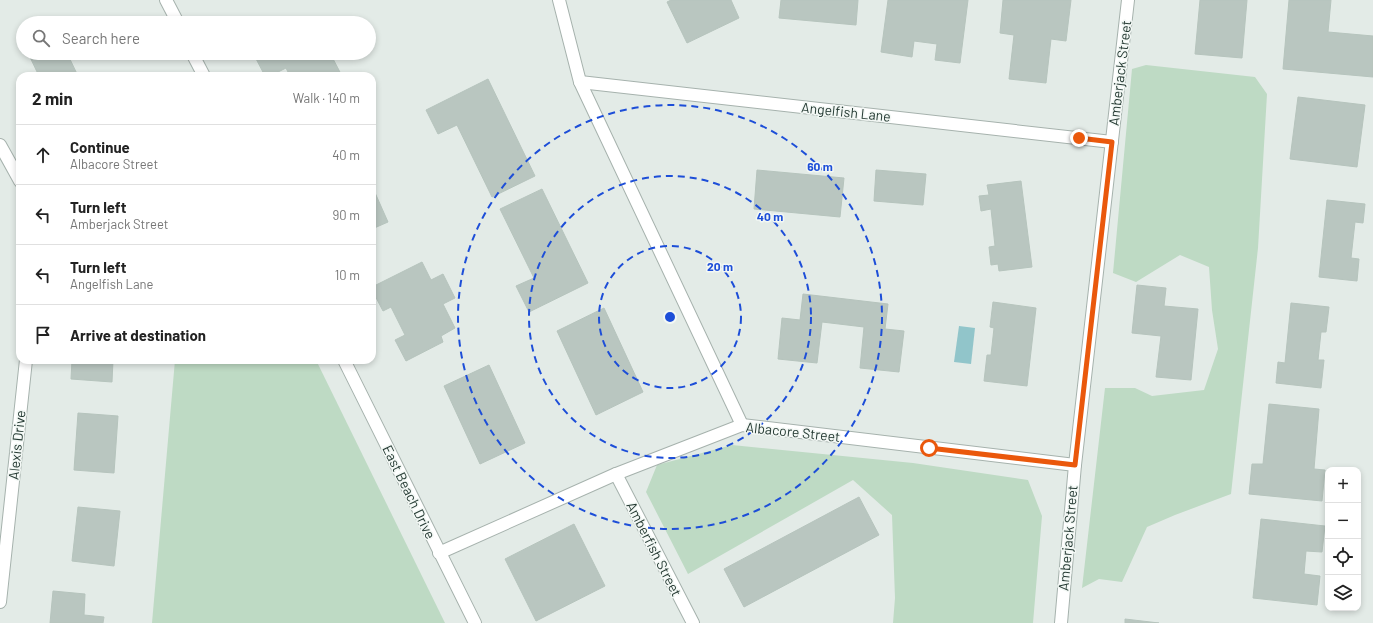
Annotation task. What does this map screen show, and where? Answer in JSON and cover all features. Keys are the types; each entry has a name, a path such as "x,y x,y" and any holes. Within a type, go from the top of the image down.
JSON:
{"street":[{"path":"166,0 174,16"},
{"path":"560,0 580,82 742,425"},
{"name":"Amberjack Street","path":"1061,623 1075,465 1128,0"},
{"path":"196,60 202,72"},
{"name":"Angelfish Lane","path":"580,82 1112,142"},
{"path":"0,145 16,174"},
{"name":"Alexis Drive","path":"0,602 26,364"},
{"name":"East Beach Drive","path":"346,364 475,623"},
{"name":"Albacore Street","path":"439,553 616,474 742,425 1075,465"},
{"name":"Amberfish Street","path":"616,474 693,623"}],"green space":[{"path":"1146,65 1255,77 1267,94 1258,248 1231,494 1147,527 1122,582 1099,579 1082,588 1105,388 1135,388 1152,396 1204,390 1218,349 1212,310 1209,267 1180,255 1136,282 1113,273 1132,69"},
{"path":"175,364 318,364 445,623 152,623"},
{"path":"732,445 913,463 1028,480 1042,516 1033,623 893,623 895,598 892,515 853,480 688,574 646,492 657,465"}],"water":[{"path":"959,326 975,328 971,364 954,362"}],"building":[{"path":"671,0 731,0 739,18 687,43 667,2"},
{"path":"781,0 858,0 856,25 779,18"},
{"path":"888,0 968,0 960,63 935,60 937,44 914,41 912,57 881,52"},
{"path":"1003,0 1071,0 1066,41 1051,39 1046,83 1009,79 1014,35 1000,33"},
{"path":"1200,0 1247,0 1242,58 1195,54"},
{"path":"1289,0 1331,0 1328,32 1373,36 1373,77 1283,69"},
{"path":"31,60 70,60 76,72 37,72"},
{"path":"257,60 334,60 340,72 288,72 286,68 278,72 263,72"},
{"path":"488,79 535,176 492,197 457,125 438,134 426,110"},
{"path":"1298,97 1365,105 1357,167 1290,159"},
{"path":"757,170 844,178 840,217 754,209"},
{"path":"876,170 926,174 923,205 874,201"},
{"path":"1021,181 1032,267 999,271 998,264 991,265 989,247 995,246 991,209 981,211 979,196 989,195 987,185"},
{"path":"542,189 588,283 529,312 516,286 534,278 500,209"},
{"path":"376,195 388,222 376,227"},
{"path":"1327,200 1365,204 1363,223 1355,222 1351,258 1359,259 1357,281 1319,277"},
{"path":"422,262 431,280 443,274 455,298 443,304 455,328 441,336 443,342 406,361 395,340 405,335 391,307 383,311 376,298 376,285"},
{"path":"1137,285 1166,288 1164,306 1198,309 1191,380 1156,377 1161,336 1132,333"},
{"path":"803,294 888,304 885,329 904,331 899,372 860,368 864,327 822,322 817,363 778,359 782,318 800,320"},
{"path":"993,302 1036,308 1027,386 984,381 987,355 991,355 994,328 990,327"},
{"path":"1291,303 1329,307 1326,332 1321,332 1318,360 1324,360 1321,388 1276,383 1278,362 1285,363"},
{"path":"604,308 643,392 596,415 557,331"},
{"path":"72,364 113,364 112,382 71,379"},
{"path":"489,365 525,443 480,464 444,386"},
{"path":"1269,404 1319,409 1314,469 1325,470 1322,501 1249,494 1252,464 1263,464"},
{"path":"78,413 118,416 114,473 74,470"},
{"path":"859,497 879,535 744,607 724,569"},
{"path":"78,507 120,511 114,566 72,561"},
{"path":"1261,519 1325,526 1322,552 1306,551 1304,574 1320,576 1317,605 1253,598"},
{"path":"574,524 605,586 536,621 505,559"},
{"path":"53,591 85,594 84,615 104,617 103,623 50,623"},
{"path":"1125,619 1159,623 1125,623"}],"route":[{"path":"929,448 1075,465 1112,142 1079,138"}]}
